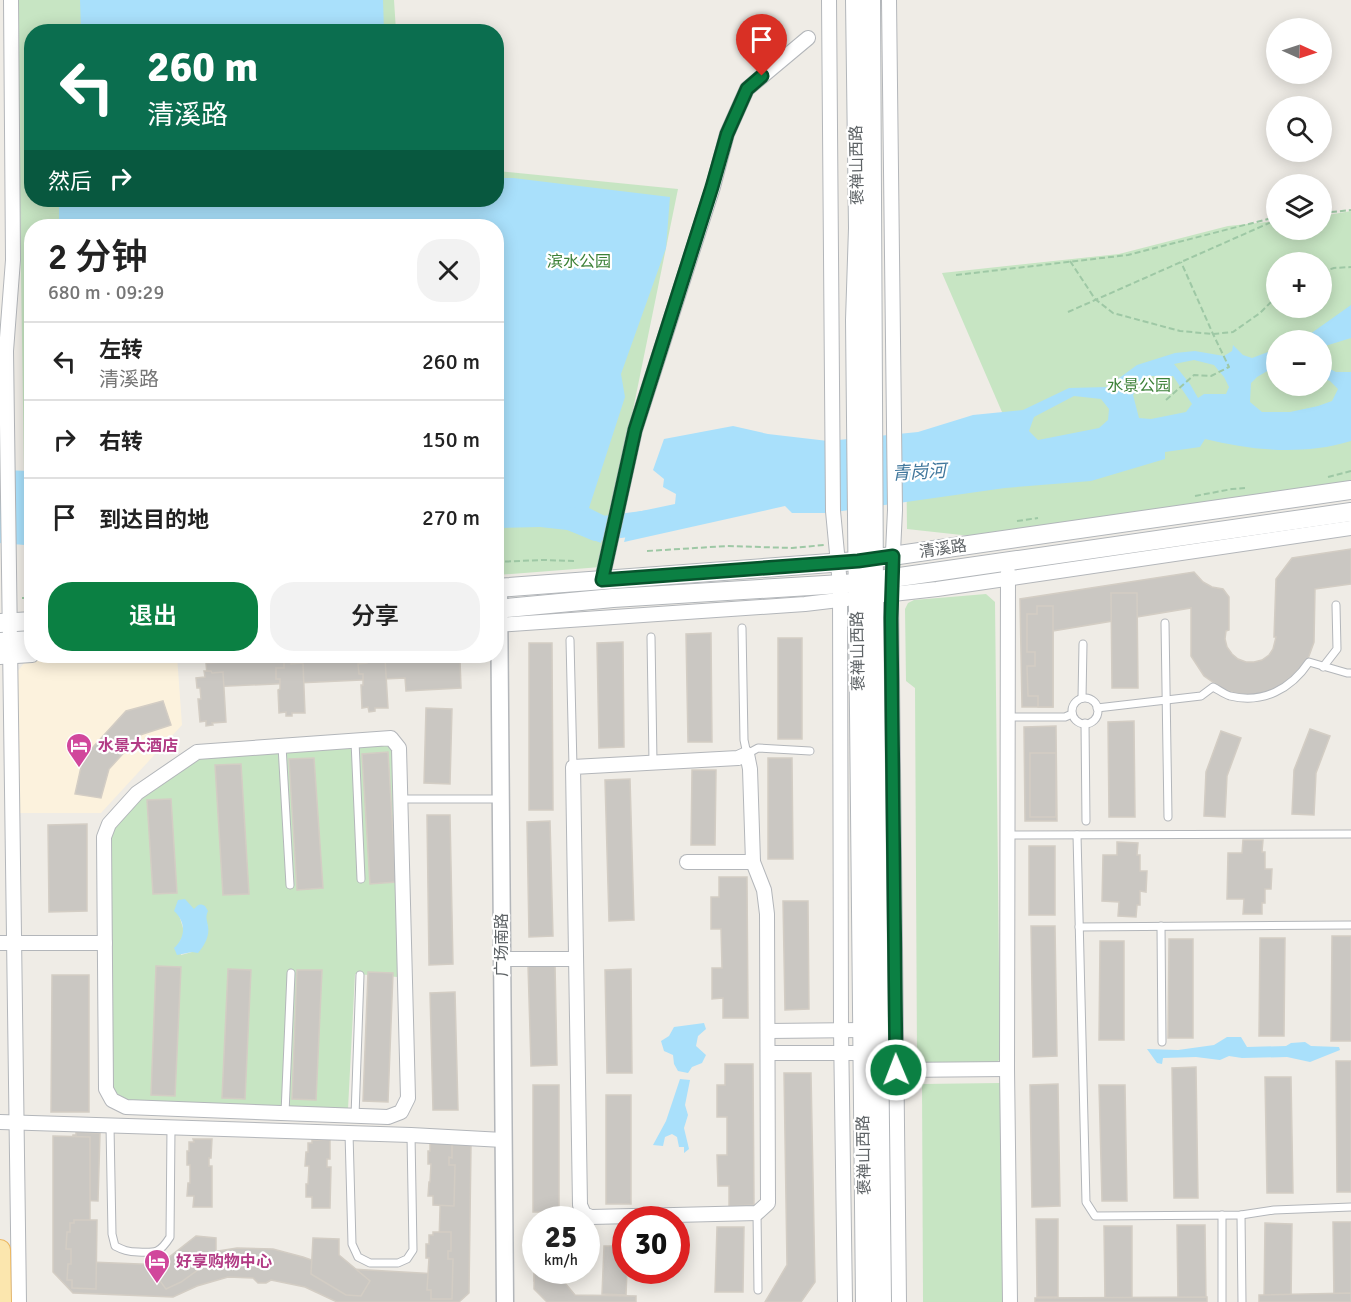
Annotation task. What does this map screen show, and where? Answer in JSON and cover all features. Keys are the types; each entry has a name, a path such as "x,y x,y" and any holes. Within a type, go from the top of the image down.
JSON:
{"main road":[{"name":"褒禅山西路","path":"855,0 858,228 855,320 865,426"},
{"name":"褒禅山西路","path":"866,1302 863,1053 865,426 871,0"},
{"name":"清溪路","path":"504,588 602,580 837,553 866,560 1351,490"},
{"path":"1228,508 1231,529"},
{"name":"清溪路","path":"504,616 613,598 866,589 1008,570 1231,529 1351,512"},
{"name":"褒禅山西路","path":"866,589 882,1302"},
{"path":"5,622 24,621"},
{"path":"5,649 24,643"},
{"path":"0,1250 1,1302"}],"street":[{"path":"11,0 13,260 6,351 9,561 5,649 7,943 16,1122 19,1302"},
{"path":"829,0 833,511 837,553 866,589 896,1070 899,1302"},
{"path":"845,1302 841,1030 866,589 893,556 895,510 888,0"},
{"path":"602,580 635,430 727,134 747,89 808,38"},
{"path":"1010,1302 1007,1069 1008,570 1351,528"},
{"path":"5,649 24,653"},
{"name":"广场南路","path":"499,663 505,1302"},
{"path":"391,738 399,748 408,1098 401,1112 388,1117 126,1107 112,1100 106,1089 104,837 109,824 137,793 197,752 355,741 391,738"},
{"path":"747,754 750,769 753,862 764,891 766,914 768,1203 757,1212 591,1217 584,1214 580,1205 573,767 653,762 738,758 747,754"},
{"path":"687,862 753,862"},
{"path":"7,943 105,943"},
{"path":"502,959 576,959"},
{"path":"768,1031 863,1030"},
{"path":"768,1053 863,1053"},
{"path":"896,1070 1007,1069"},
{"path":"0,1122 503,1140"}],"lane":[{"path":"1323,667 1337,649 1336,605"},
{"path":"1165,623 1168,817"},
{"path":"742,628 744,740 747,754 758,748 810,751"},
{"path":"651,637 653,762"},
{"path":"570,640 573,767"},
{"path":"1082,698 1083,644"},
{"path":"1097,708 1201,696 1213,687 1229,695 1250,698 1269,695 1291,683 1309,662 1351,673"},
{"path":"1082,698 1090,699 1097,708 1096,717 1089,723 1077,721 1072,714 1073,705 1082,698"},
{"path":"1007,717 1065,717 1072,714"},
{"path":"1085,723 1086,821"},
{"path":"355,741 361,879"},
{"path":"282,746 290,885"},
{"path":"400,799 501,799"},
{"path":"1007,835 1351,834"},
{"path":"1077,835 1086,1202 1095,1216 1241,1215 1274,1210 1351,1207"},
{"path":"1079,927 1351,925"},
{"path":"1161,926 1162,1042"},
{"path":"285,1113 291,973"},
{"path":"355,1116 360,975"},
{"path":"110,1126 112,1234 115,1246 125,1251 153,1253 164,1247 170,1237 171,1128"},
{"path":"349,1133 352,1244 358,1257 370,1263 398,1263 407,1259 413,1250 411,1135"},
{"path":"757,1212 758,1290"},
{"path":"1222,1215 1222,1302"},
{"path":"1241,1215 1242,1302"}],"path":[{"path":"1332,212 1351,210"},
{"path":"956,274 1128,255 1266,220"},
{"path":"1068,312 1266,224"},
{"path":"1070,261 1095,299 1113,313 1180,331 1212,334 1233,332 1266,307"},
{"path":"1166,400 1194,375 1211,376 1229,367 1181,262"},
{"path":"1332,269 1351,267"},
{"path":"1320,479 1351,471"},
{"path":"1189,496 1244,488"},
{"path":"1015,521 1042,518"},
{"path":"648,551 727,546 792,548 837,553"},
{"path":"504,562 576,561"}],"shaded area":[{"name":"水景大酒店","path":"24,663 178,663 182,725 101,813 19,813 15,675"}],"green space":[{"name":"滨水公园","path":"17,0 394,0 396,24 24,24 24,207 504,207 504,172 678,189 601,567 504,574 504,219 24,219 24,473"},
{"name":"水景公园","path":"1351,211 1351,490 1007,540 907,529 906,442 1008,426 942,273 1119,254 1228,226 1266,222 1266,240 1332,240 1332,214"},
{"path":"986,594 995,602 1000,1059 995,1064 921,1064 917,1058 915,688 906,681 905,609 908,603 914,600"},
{"path":"393,744 398,977 355,974 348,1109 126,1102 111,1088 110,835 129,808 199,759","holes":["194,909 205,918 208,927 192,952 181,955 179,943 183,936 183,928 179,915"]},
{"path":"1000,1083 1003,1302 923,1302 922,1084"}],"water":[{"path":"80,0 383,0 384,24 81,24"},
{"path":"504,178 670,197 666,248 621,374 625,397 589,508 605,516 601,543 567,530 540,527 504,528 504,219 59,219 59,207 504,207"},
{"path":"1351,305 1351,338 1332,344 1332,330 1316,330"},
{"path":"1233,345 1243,355 1252,358 1266,353 1266,372 1251,383 1250,402 1262,412 1290,412 1332,401 1338,389 1332,383 1332,370 1351,372 1351,441 1322,448 1275,450 1205,439 1200,447 1165,452 1165,459 1091,481 1005,488 828,513 792,513 785,506 624,542 632,513 675,504 676,494 663,487 664,479 653,470 664,439 733,426 768,434 828,441 918,432 973,415 1023,410 1069,388 1107,387 1137,365 1175,353 1195,351 1224,356 1232,351","holes":["1194,360 1214,365 1229,387 1226,394 1204,394 1198,398 1174,364","1144,376 1173,376 1192,404 1186,412 1151,419 1139,418 1133,395","1074,396 1101,399 1109,409 1108,420 1099,428 1038,440 1029,431 1034,417"]},
{"path":"0,470 24,471 24,545 0,543"},
{"path":"185,899 194,909 199,905 205,906 208,911 206,917 208,933 198,953 177,955 174,948 181,939 183,930 181,920 174,911 178,900"},
{"path":"704,1023 706,1029 698,1036 696,1046 706,1055 702,1063 692,1067 688,1073 678,1071 673,1055 664,1051 661,1041 669,1036 674,1027"},
{"path":"1227,1037 1241,1037 1247,1047 1286,1046 1291,1043 1305,1042 1311,1046 1339,1047 1340,1050 1310,1062 1287,1057 1229,1056 1220,1060 1196,1057 1163,1058 1162,1064 1157,1063 1147,1049 1178,1050 1214,1045"},
{"path":"680,1079 690,1080 685,1105 688,1115 684,1128 689,1149 684,1153 684,1147 679,1147 677,1137 672,1134 665,1137 663,1146 653,1145 666,1121"}],"building":[{"path":"1351,549 1351,584 1315,589 1314,642 1302,670 1291,681 1264,694 1249,696 1234,693 1223,689 1204,676 1191,656 1191,608 1053,631 1053,707 1022,707 1020,599 1194,572 1203,582 1223,589 1229,597 1229,630 1226,631 1225,639 1227,647 1238,659 1254,662 1262,660 1273,649 1276,637 1274,637 1276,579 1292,558"},
{"path":"1111,593 1137,593 1138,688 1112,688"},
{"path":"1037,606 1053,606 1053,707 1038,707 1038,696 1028,696 1027,666 1035,666 1035,652 1027,652 1027,614 1037,614"},
{"path":"711,633 712,742 688,742 686,634"},
{"path":"778,638 802,638 802,739 778,739"},
{"path":"623,642 624,747 599,748 597,643"},
{"path":"529,643 552,643 553,810 529,810"},
{"path":"206,663 460,663 461,688 406,691 405,678 208,687"},
{"path":"284,663 303,663 305,713 292,713 292,716 286,716 286,712 279,713 280,679 276,679 276,668 284,668"},
{"path":"385,663 388,708 375,708 375,711 369,712 368,707 362,708 363,674 359,674 358,664"},
{"path":"204,671 223,672 226,722 206,726 206,721 200,722 198,699 201,699 200,688 197,688 196,678 205,677"},
{"path":"163,701 171,725 140,735 109,769 101,798 75,794 83,758 126,711"},
{"path":"426,708 452,709 450,784 424,783"},
{"path":"1134,721 1135,817 1109,817 1108,722"},
{"path":"1056,726 1057,821 1025,821 1024,727"},
{"path":"1310,729 1330,736 1316,773 1314,815 1292,814 1294,770"},
{"path":"1221,731 1241,738 1227,776 1225,817 1204,816 1206,772"},
{"path":"388,752 396,882 370,884 362,754"},
{"path":"1030,753 1056,753 1056,817 1030,817"},
{"path":"314,758 323,888 297,890 289,759"},
{"path":"768,758 792,758 793,859 768,859"},
{"path":"241,764 249,894 223,895 215,765"},
{"path":"692,770 716,770 715,845 691,845"},
{"path":"630,779 634,920 609,921 605,780"},
{"path":"171,799 177,893 153,894 147,800"},
{"path":"427,815 450,815 453,964 429,965"},
{"path":"550,821 553,936 529,937 527,822"},
{"path":"87,824 87,911 49,912 48,825"},
{"path":"1243,840 1263,840 1262,852 1265,852 1265,869 1272,869 1271,889 1265,889 1262,914 1243,914 1244,899 1227,899 1228,853 1242,853"},
{"path":"1117,842 1138,843 1137,855 1140,855 1140,871 1147,871 1146,892 1140,891 1140,905 1137,905 1136,917 1118,916 1119,902 1102,901 1103,855 1117,855"},
{"path":"1029,846 1055,846 1055,915 1029,915"},
{"path":"719,877 747,877 748,1018 723,1018 723,998 712,999 712,968 722,968 721,929 711,929 711,897 719,897"},
{"path":"783,901 808,901 809,1009 785,1010"},
{"path":"1031,926 1055,926 1057,1056 1033,1057"},
{"path":"1332,936 1351,936 1351,1041 1331,1041"},
{"path":"1260,938 1285,938 1284,1036 1259,1036"},
{"path":"1169,939 1193,939 1193,1038 1168,1038"},
{"path":"1100,941 1124,941 1124,1040 1099,1040"},
{"path":"555,964 557,1065 531,1066 528,965"},
{"path":"156,966 181,967 175,1096 151,1095"},
{"path":"228,969 251,970 245,1099 222,1098"},
{"path":"631,969 632,1073 607,1073 605,970"},
{"path":"297,970 322,970 316,1100 292,1099"},
{"path":"368,972 393,973 388,1102 363,1101"},
{"path":"52,975 89,975 89,1112 51,1112"},
{"path":"455,992 458,1110 433,1110 430,993"},
{"path":"1336,1061 1351,1061 1351,1192 1337,1192"},
{"path":"725,1064 753,1064 754,1205 729,1206 729,1186 718,1186 717,1155 727,1155 727,1117 717,1117 717,1085 725,1085"},
{"path":"1196,1067 1198,1198 1174,1198 1172,1068"},
{"path":"784,1073 811,1073 815,1282 801,1302 765,1302 787,1265"},
{"path":"1265,1077 1291,1077 1293,1193 1267,1193"},
{"path":"1058,1084 1060,1206 1032,1207 1030,1085"},
{"path":"533,1085 559,1085 559,1206 533,1206"},
{"path":"1099,1085 1125,1085 1127,1201 1102,1201"},
{"path":"606,1095 631,1095 631,1204 606,1204"},
{"path":"76,1132 100,1133 98,1201 75,1200 75,1193 70,1192 70,1177 73,1177 74,1161 69,1161 69,1144 72,1144 73,1135 76,1135"},
{"path":"53,1136 90,1137 90,1262 165,1265 199,1254 237,1248 273,1249 334,1268 438,1274 442,1144 471,1145 469,1293 459,1302 337,1302 305,1287 271,1280 258,1283 253,1278 228,1277 197,1286 173,1297 73,1293 53,1272"},
{"path":"452,1138 452,1158 449,1157 449,1165 455,1165 454,1206 433,1205 433,1196 428,1196 431,1164 428,1164 430,1141"},
{"path":"193,1139 212,1139 209,1166 212,1166 212,1207 193,1207 194,1196 187,1196 190,1165 187,1165 187,1151 189,1151 189,1142 194,1142"},
{"path":"312,1140 330,1140 330,1159 327,1159 327,1167 331,1167 330,1208 312,1208 312,1197 306,1197 309,1166 305,1166 306,1152 308,1152 308,1143 312,1143"},
{"path":"1036,1219 1058,1219 1058,1297 1037,1297"},
{"path":"74,1220 97,1220 96,1289 72,1288 72,1280 67,1280 68,1264 71,1264 71,1249 66,1249 67,1232 70,1232 70,1223 74,1223"},
{"path":"1333,1222 1351,1222 1351,1302 1334,1302"},
{"path":"1265,1223 1292,1224 1291,1302 1264,1302"},
{"path":"1177,1225 1205,1225 1206,1302 1178,1302"},
{"path":"1104,1226 1132,1226 1132,1302 1105,1302"},
{"path":"717,1227 744,1227 743,1292 715,1292"},
{"path":"433,1232 451,1232 451,1251 448,1251 448,1259 453,1259 452,1299 431,1299 431,1290 427,1290 429,1258 426,1258 426,1244 429,1244 429,1235 433,1235"},
{"path":"196,1236 216,1238 216,1257 181,1282 166,1289 157,1277 163,1262"},
{"path":"313,1238 339,1239 339,1255 370,1281 361,1296 346,1295 311,1274"},
{"path":"604,1246 612,1246 612,1284 626,1284 626,1295 602,1294"},
{"path":"534,1284 566,1284 575,1295 636,1296 636,1302 547,1302 534,1289"},
{"path":"1351,1293 1351,1302 1259,1302 1259,1295"},
{"path":"1207,1297 1207,1302 1035,1302 1035,1298"}],"waterway":[{"name":"青岗河","path":"573,519 596,529 659,521"}],"place":[{"name":"水景大酒店","path":"79,769"},
{"name":"好享购物中心","path":"157,1285"}],"route":[{"path":"762,76 747,89 727,134 635,430 602,580 858,561 893,556 891,618 896,1070"}]}
